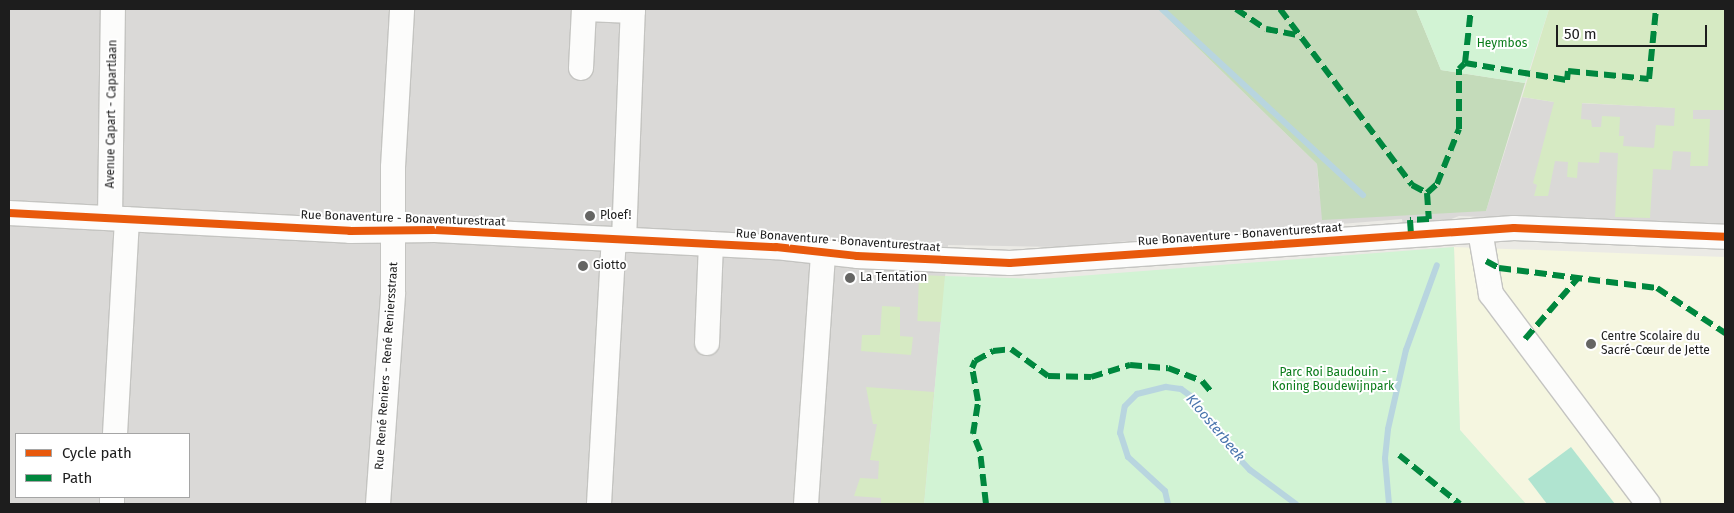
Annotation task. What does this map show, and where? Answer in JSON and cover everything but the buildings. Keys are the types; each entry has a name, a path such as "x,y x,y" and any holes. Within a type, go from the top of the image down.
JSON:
{"street":[{"name":"Avenue Capart - Capartlaan","path":"113,9 119,219 115,433"},
{"name":"Rue René Reniers - René Reniersstraat","path":"378,504 394,228 393,168 402,9"},
{"path":"581,68 585,9 633,10 619,239 599,504"},
{"name":"Rue Bonaventure - Bonaventurestraat","path":"9,213 362,231 394,228 1019,262 1514,228 1725,237"},
{"path":"1480,230 1491,294 1648,504"},
{"path":"707,343 711,244"},
{"path":"806,504 824,252"}],"shaded area":[{"path":"9,9 1158,9 1317,164 1319,191 1453,210 1486,211 1522,97 1554,102 1725,110 1725,227 1459,216 1441,223 1403,226 1402,219 1057,247 948,245 924,504 9,504"},
{"name":"Centre Scolaire du Sacré-Cœur de Jette","path":"1454,247 1725,257 1725,504 1526,504 1460,430"}],"green space":[{"path":"1158,9 1416,9 1441,70 1525,83 1486,211 1322,220 1317,164"},
{"name":"Heymbos","path":"1416,9 1549,9 1525,83 1441,70"},
{"path":"1549,9 1725,9 1725,110 1693,110 1693,119 1710,119 1708,166 1690,166 1691,152 1673,151 1671,170 1653,169 1650,218 1615,217 1618,153 1600,152 1599,163 1578,162 1577,178 1567,177 1568,162 1555,161 1548,196 1534,196 1537,185 1533,183 1554,102 1522,97","holes":["1582,103 1675,108 1674,126 1656,125 1654,148 1623,146 1624,136 1619,136 1620,117 1602,116 1601,127 1592,127 1591,120 1581,119"]},
{"name":"Parc Roi Baudouin - Koning Boudewijnpark","path":"1454,247 1460,430 1526,504 924,504 945,276 1040,279"},
{"path":"919,275 945,276 943,322 917,321"},
{"path":"882,306 900,307 900,336 913,337 911,355 861,351 862,335 880,335"},
{"path":"866,387 934,392 924,504 881,504 881,498 854,496 860,478 878,479 879,461 870,460 877,424 873,424"},
{"path":"1571,447 1615,504 1547,504 1528,479"}],"waterway":[{"name":"Kloosterbeek","path":"1162,9 1363,195"},
{"name":"Kloosterbeek","path":"1389,504 1385,458 1388,429 1406,350 1437,265"},
{"name":"Kloosterbeek","path":"1168,504 1165,491 1128,457 1120,433 1125,406 1137,394 1166,387 1181,389 1192,397 1233,452 1250,470 1296,504"}],"marked path":[{"path":"1236,9 1266,29 1301,36"},
{"path":"1280,9 1412,185 1427,193 1429,219 1410,220 1411,235"},
{"path":"1427,193 1437,184 1459,129 1459,69 1465,63 1471,9"},
{"path":"1465,63 1567,80 1568,71 1649,79 1656,9"},
{"path":"1486,261 1499,268 1657,288 1725,333"},
{"path":"1525,339 1578,278"},
{"path":"986,504 980,451 973,434 978,401 972,368 975,361 993,351 1011,349 1048,376 1091,377 1130,365 1168,368 1202,381 1212,393"},
{"path":"1399,455 1460,504"}],"cycle path":[{"path":"9,213 350,231 435,230 776,247 857,256 1010,263 1514,228 1725,237"}],"place":[{"name":"Ploef!","path":"590,216"},
{"name":"Giotto","path":"583,266"},
{"name":"La Tentation","path":"850,278"},
{"name":"Centre Scolaire du Sacré-Cœur de Jette","path":"1591,344"}]}
